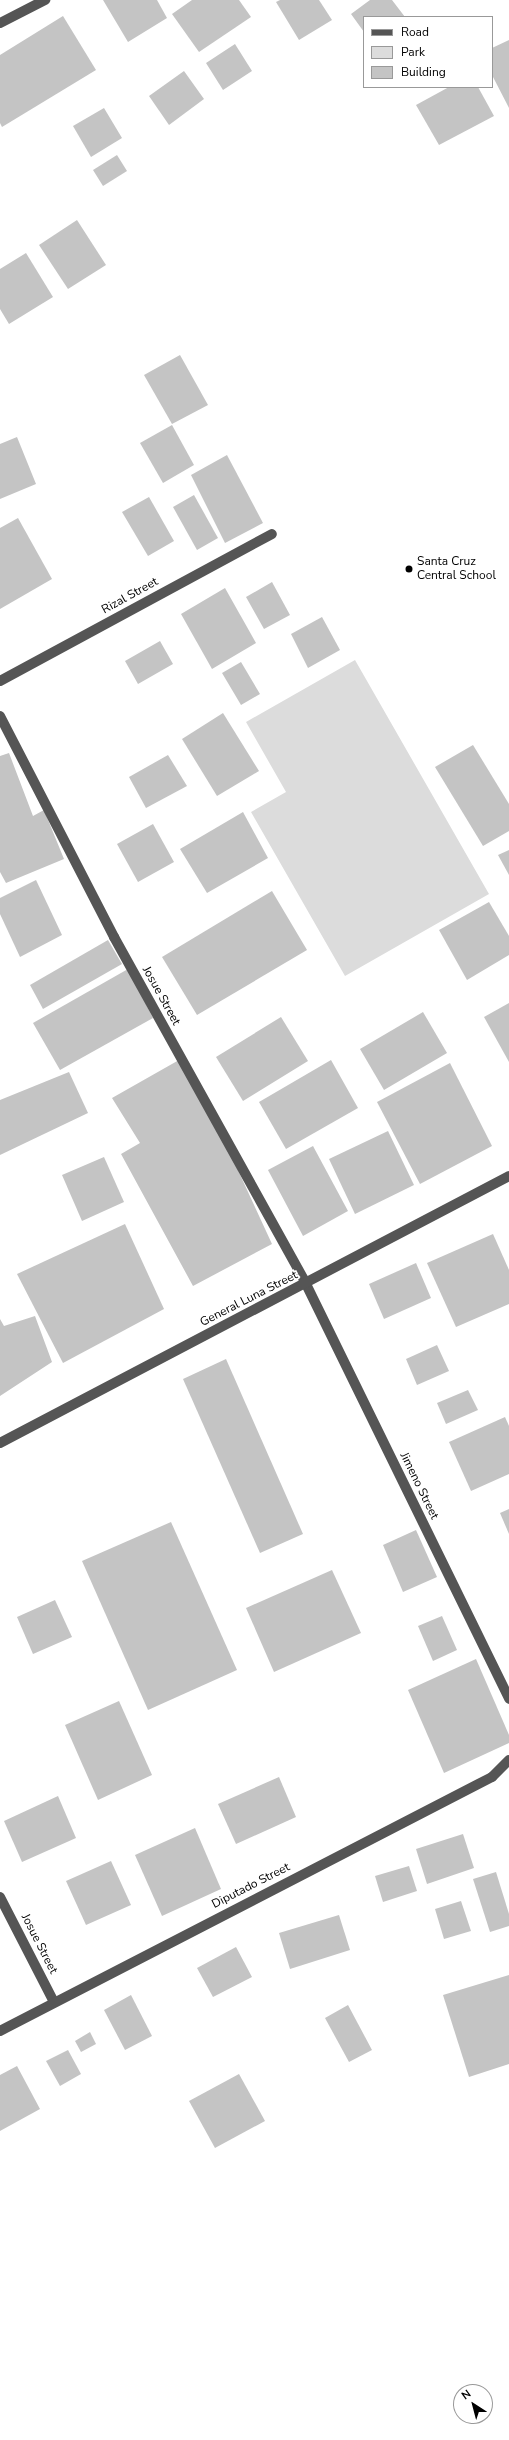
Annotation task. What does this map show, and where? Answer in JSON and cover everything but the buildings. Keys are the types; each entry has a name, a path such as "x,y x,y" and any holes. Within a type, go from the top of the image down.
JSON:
{"street":[{"path":"0,23 45,0"},
{"name":"Rizal Street","path":"0,681 272,534"},
{"name":"Josue Street","path":"0,716 114,937 306,1284"},
{"name":"General Luna Street","path":"0,1443 306,1284 509,1176"},
{"name":"Jimeno Street","path":"306,1284 509,1699"},
{"name":"Diputado Street","path":"0,2031 492,1776 509,1760"},
{"name":"Josue Street","path":"0,1897 54,2002"}],"green space":[{"path":"355,660 489,894 345,976 251,812 286,792 246,722"}],"place":[{"name":"Santa Cruz Central School","path":"409,569"}]}
